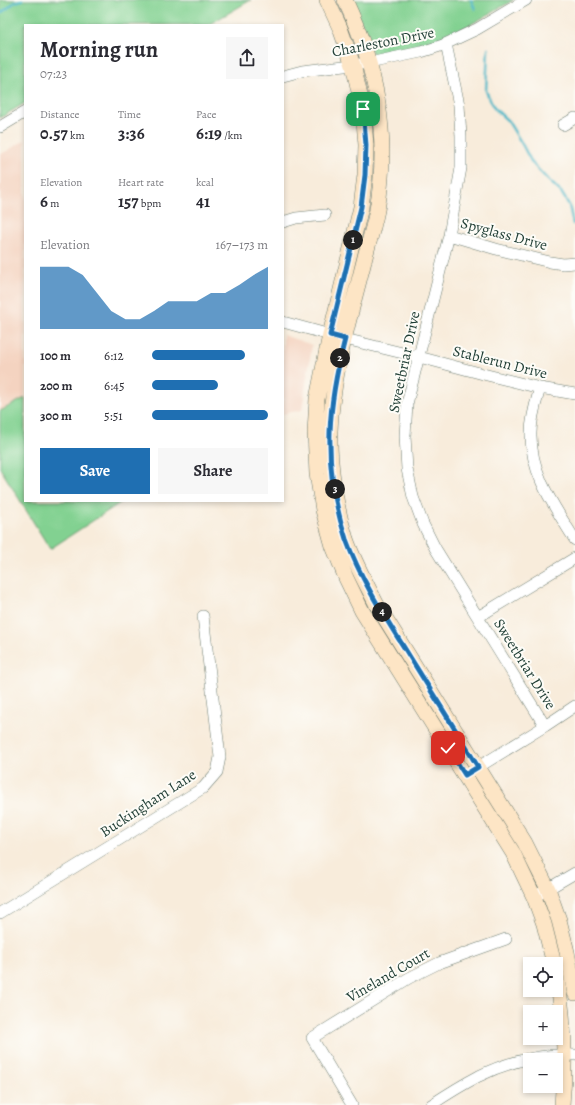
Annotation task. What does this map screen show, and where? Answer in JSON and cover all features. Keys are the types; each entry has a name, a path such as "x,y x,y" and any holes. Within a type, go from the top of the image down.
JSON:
{"main road":[{"path":"327,0 340,28 353,65 364,116 366,145 365,175 361,207 330,335 317,399 315,432 317,474 323,510 333,546 362,611 513,853 534,897 544,924 552,957"},
{"path":"345,0 356,22 369,63 379,106 382,143 381,177 376,211 336,378 333,401 330,432 332,472 337,506 347,540 360,572 377,605 525,843 548,889 566,946 575,992"},
{"path":"560,997 570,1055 564,1078 562,1105"}],"street":[{"name":"Charleston Drive","path":"284,76 302,71 369,63 421,52 446,44 477,29 526,0"},
{"name":"Sweetbriar Drive","path":"446,44 459,105 461,168 449,235 407,404 405,436 407,469 414,498 423,524 435,548 545,726"},
{"path":"0,127 24,113"},
{"path":"563,125 575,118"},
{"path":"284,222 296,218 325,215"},
{"name":"Spyglass Drive","path":"449,235 496,249 550,262 563,264 575,263"},
{"path":"284,322 419,357"},
{"name":"Stablerun Drive","path":"419,357 540,388 575,394"},
{"path":"540,388 533,416 531,433 535,466 544,488 575,540"},
{"path":"478,617 575,558"},
{"name":"Buckingham Lane","path":"0,913 203,788 217,772 220,756 203,616"},
{"path":"465,775 575,706"},
{"path":"534,897 575,873"},
{"name":"Vineland Court","path":"352,1105 312,1038 439,962 506,939"},
{"path":"431,1105 478,1077 496,1069 524,1060 570,1055"}],"shaded area":[{"path":"24,141 24,502 121,502 50,549 0,468 0,155"},
{"path":"284,335 312,345 302,410 284,414"}],"green space":[{"path":"0,0 251,0 210,24 24,24 24,104 0,118"},
{"path":"351,0 514,0 442,38 417,46 373,55"},
{"path":"24,399 24,502 121,502 50,549 0,468 0,411"}],"waterway":[{"path":"0,14 15,2 22,0"},
{"path":"471,0 475,9"},
{"path":"488,49 486,91 494,108 508,121 532,163 561,192 569,205 573,224"}],"route":[{"path":"363,109 366,145 365,175 361,207 330,335 345,339 337,371 333,401 330,432 332,472 337,506 347,540 360,572 377,605 478,767 465,775 448,748"}]}
